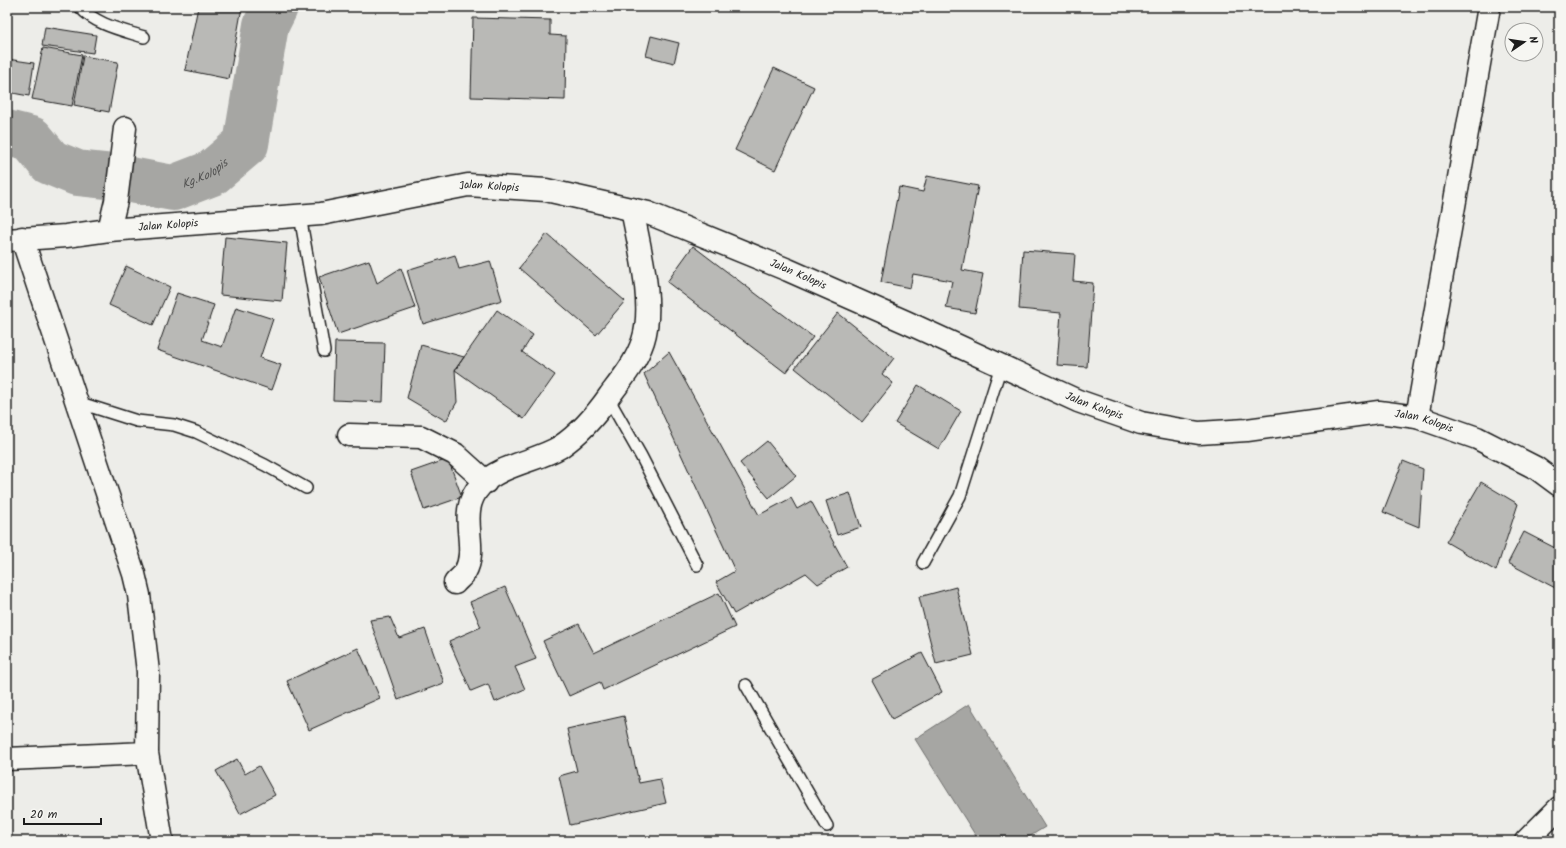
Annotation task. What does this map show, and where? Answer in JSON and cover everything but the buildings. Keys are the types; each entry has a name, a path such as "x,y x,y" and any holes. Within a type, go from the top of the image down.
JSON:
{"street":[{"path":"1417,417 1489,7"},
{"path":"109,230 116,201 126,128"},
{"name":"Jalan Kolopis","path":"14,239 66,236 109,230 321,214 468,185 546,190 648,213 788,270 1078,401 1141,423 1199,433 1247,430 1380,412 1417,417 1477,438 1536,468 1559,485"},
{"path":"455,583 465,572 469,557 468,519 470,504 474,494 486,482 496,475 559,447 590,421 632,366 643,340 647,315 643,267 632,210"},
{"path":"14,239 77,402 134,574 148,672 147,753 151,769 162,841"},
{"path":"349,436 421,437 434,442 455,454 486,482"},
{"path":"7,759 147,753"},
{"path":"1526,841 1559,808"}],"lane":[{"path":"80,7 85,13 105,25 144,37"},
{"path":"300,216 324,351"},
{"path":"923,563 960,496 1001,366"},
{"path":"608,398 641,456 697,566"},
{"path":"77,402 106,413 137,421 174,425 196,432 265,465 306,488"},
{"path":"746,685 827,826"}],"shaded area":[{"path":"969,704 1045,827 1022,841 979,841 915,739"}],"waterway":[{"name":"Kg.Kolopis","path":"7,133 31,139 50,162 77,173 115,177 173,188 212,173 246,144 266,25 275,7"}]}
